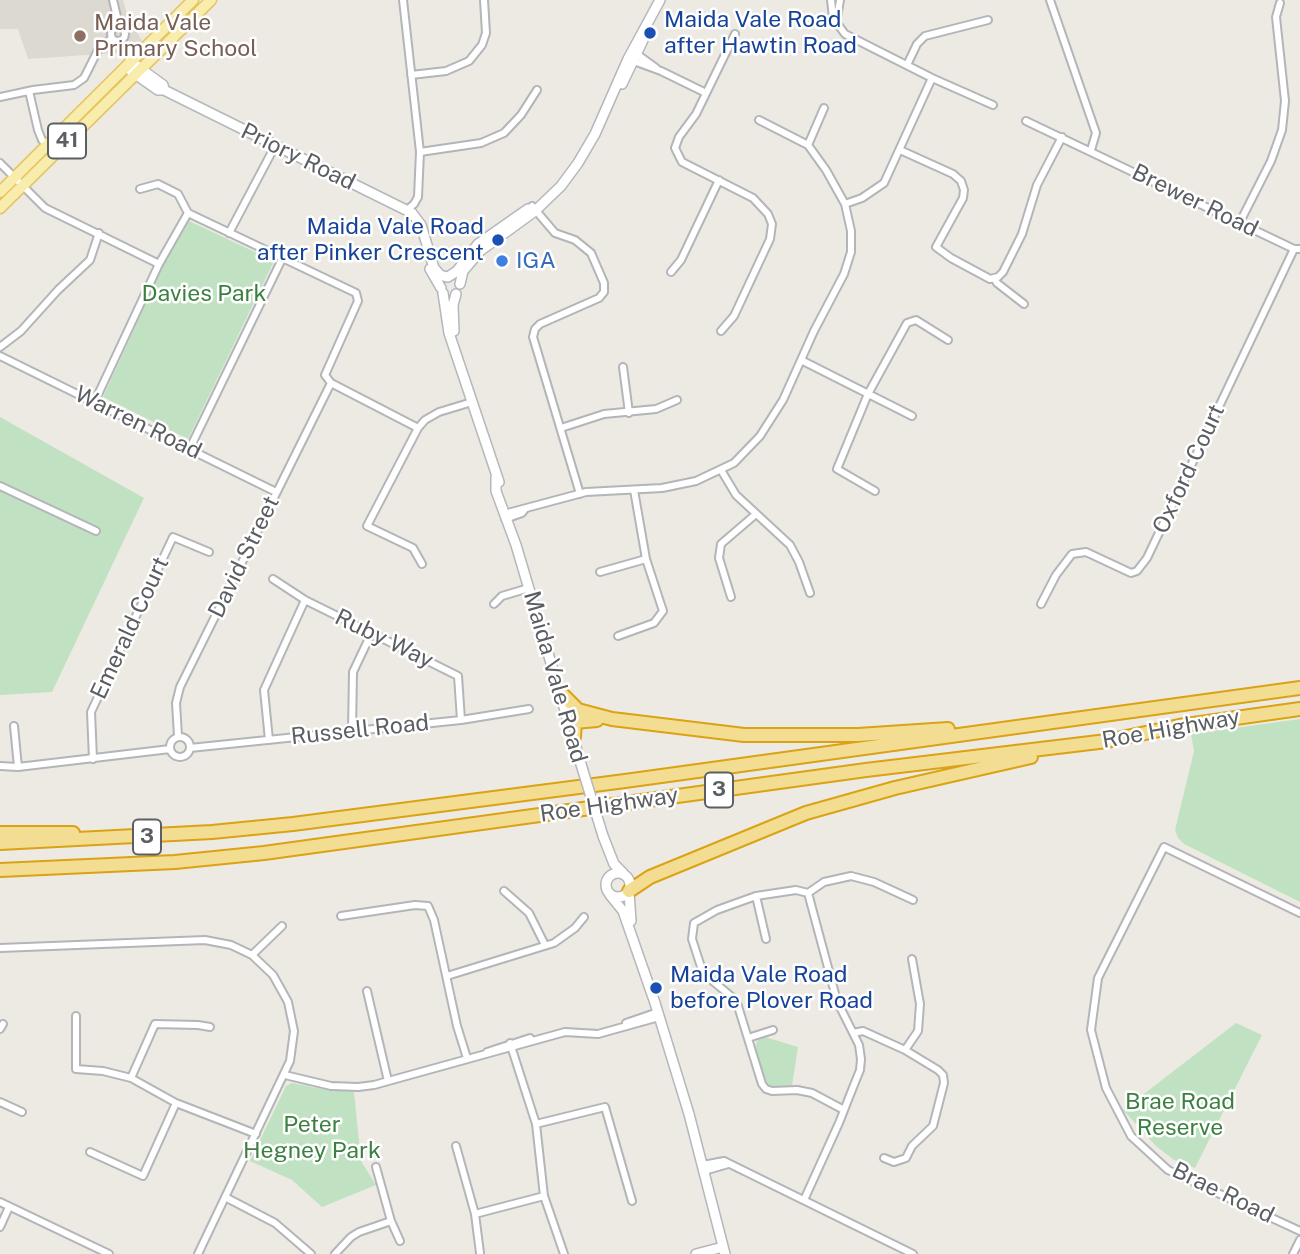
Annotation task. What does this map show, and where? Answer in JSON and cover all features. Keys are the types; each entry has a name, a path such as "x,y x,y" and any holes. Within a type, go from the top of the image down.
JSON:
{"highway":[{"name":"Roe Highway","path":"0,843 143,837 293,824 625,782 1300,688"},
{"path":"561,694 578,710 612,719 744,735 858,735 933,729 1012,727"},
{"name":"Roe Highway","path":"0,870 175,862 332,843 866,770 1107,741 1179,726 1300,709"},
{"path":"574,737 573,725 576,721 612,719"},
{"path":"629,892 650,877 806,813 895,788 1107,741"},
{"path":"0,833 124,833 293,824"},
{"path":"0,876 54,874 175,862"}],"main road":[{"name":"41","path":"0,208 48,146 193,0"},
{"name":"41","path":"0,192 18,182 138,72 211,0"},
{"path":"534,208 478,244 457,271 442,281 442,290 451,296 456,294 463,271 480,251 534,208 561,186 586,151 660,0"},
{"name":"Priory Road","path":"127,64 158,90 164,90 407,210 417,219 434,268 440,275 448,277"},
{"name":"Priory Road","path":"423,233 429,267 442,290"},
{"path":"448,277 454,277 460,284"},
{"name":"Maida Vale Road","path":"442,290 449,333 496,477 495,488 516,545 607,849 614,864 625,875"},
{"name":"Maida Vale Road","path":"456,294 453,324 464,377"},
{"name":"Maida Vale Road","path":"606,883 609,866 607,849"},
{"path":"639,953 623,911 610,895 606,883 614,873 625,875 630,881 630,916 639,953 704,1168 724,1250 696,1254"},
{"path":"610,895 618,898 629,892"}],"street":[{"path":"112,38 111,32 118,21 113,0"},
{"path":"403,0 420,152 418,197 407,210"},
{"path":"411,75 446,71 469,61 482,44 486,33 484,0"},
{"path":"831,0 836,24 845,34 993,105"},
{"path":"836,24 840,0"},
{"path":"1050,0 1096,133 1091,150"},
{"path":"1240,222 1271,161 1282,130 1285,101 1276,17 1280,3"},
{"path":"907,65 917,44 925,36 988,20"},
{"path":"112,38 119,41 125,36 123,29 116,27"},
{"path":"721,331 734,316 773,229 768,214 753,198 682,162 676,151 680,137 693,118 736,34"},
{"path":"0,97 74,85 84,78 98,50 112,38"},
{"path":"633,56 706,93"},
{"path":"845,204 862,198 884,183 932,78"},
{"path":"420,152 481,143 505,133 537,90"},
{"path":"29,91 38,130 48,146"},
{"path":"808,145 824,108"},
{"path":"507,516 519,508 525,509 580,494 684,485 721,470 734,463 760,436 783,400 844,274 851,252 851,231 845,204 808,145 760,120"},
{"name":"Brewer Road","path":"1026,121 1297,249"},
{"path":"900,150 953,174 961,181 963,198 936,247 990,279 1003,272 1022,234 1037,185 1062,138"},
{"path":"229,233 275,146"},
{"path":"0,163 45,208 159,264"},
{"path":"671,272 681,260 719,180"},
{"path":"140,189 158,184 178,194 188,213 356,293 358,296 325,375 331,383 418,428"},
{"path":"534,208 555,233 575,240 591,253 604,283 604,292 599,298 540,324 534,333 580,494"},
{"path":"95,401 159,264 188,213"},
{"path":"0,348 21,331 90,260 99,233"},
{"name":"Oxford Court","path":"1041,604 1056,575 1072,554 1086,552 1131,573 1137,571 1147,558 1297,249"},
{"path":"190,448 282,259"},
{"path":"994,278 1024,304"},
{"path":"875,491 837,468 868,394 907,323 916,320 948,340"},
{"name":"Warren Road","path":"0,356 276,492"},
{"path":"801,360 912,416"},
{"path":"623,367 629,413"},
{"name":"David Street","path":"178,736 176,703 180,687 331,383"},
{"path":"561,428 604,414 656,409 677,400"},
{"path":"422,564 413,548 367,526 418,428 425,420 439,412 472,402"},
{"path":"721,470 736,495 790,545 810,593"},
{"path":"0,486 96,531"},
{"path":"618,636 654,623 661,616 662,605 646,559 634,490"},
{"path":"731,597 719,558 721,544 756,513"},
{"name":"Emerald Court","path":"93,758 91,712 173,537 209,552"},
{"path":"600,572 646,559"},
{"name":"Ruby Way","path":"273,579 305,600 458,676 461,720"},
{"path":"494,604 502,596 529,588"},
{"path":"269,740 264,690 305,600"},
{"path":"352,731 353,672 372,634"},
{"name":"Russell Road","path":"190,748 461,720 529,709"},
{"path":"14,726 18,766"},
{"path":"178,736 187,739 190,748 187,754 181,757 170,750 170,742 178,736"},
{"path":"0,766 170,750"},
{"name":"Brae Road","path":"1300,913 1164,847 1098,978 1091,1030 1106,1088 1131,1136 1168,1170 1300,1231"},
{"path":"808,893 821,883 851,876 874,882 913,900"},
{"path":"808,893 796,890 756,896 717,910 694,923 692,939 703,973 737,1003 762,1084 766,1089 812,1093 844,1110"},
{"path":"504,891 529,913 545,946"},
{"path":"804,1200 861,1065 861,1052 837,1001 808,893"},
{"path":"756,896 766,939"},
{"path":"341,916 415,905 428,906 434,920 457,1026 467,1058"},
{"path":"447,976 563,939 584,917"},
{"path":"252,954 282,926"},
{"path":"0,948 205,940 231,945 252,954 273,975 288,1002 293,1031 290,1061 198,1254"},
{"path":"905,1050 918,1031 920,1004 912,959"},
{"path":"367,991 388,1082"},
{"path":"285,1075 331,1086 358,1087 388,1082 564,1028 610,1028 658,1015"},
{"path":"76,1016 76,1069 103,1071 131,1078 176,1103 256,1134"},
{"path":"131,1078 155,1024 209,1027"},
{"path":"748,1038 773,1030"},
{"path":"853,1033 863,1031 905,1050 943,1075 944,1083 933,1126 912,1147 907,1158 894,1162 884,1158"},
{"path":"510,1045 536,1124 544,1196 564,1254"},
{"path":"0,1102 22,1112"},
{"path":"90,1152 144,1176 176,1103"},
{"path":"536,1124 605,1107 632,1201"},
{"path":"456,1146 475,1214 480,1253"},
{"path":"704,1168 724,1161 913,1254"},
{"path":"376,1167 391,1222 400,1241"},
{"path":"475,1214 544,1196"},
{"path":"225,1197 275,1223 310,1254"},
{"path":"0,1202 97,1252 108,1254"},
{"path":"0,1227 9,1206"},
{"path":"335,1254 359,1232 391,1222"},
{"path":"1293,1254 1300,1240"}],"shaded area":[{"name":"Maida Vale Primary School","path":"0,0 123,0 127,14 143,43 130,52 28,59 18,29 0,29"}],"green space":[{"name":"Davies Park","path":"189,221 274,261 188,439 103,397 162,268"},
{"path":"0,417 144,498 52,692 0,695"},
{"path":"1300,719 1300,902 1184,844 1175,830 1194,751 1191,734"},
{"name":"Brae Road Reserve","path":"1236,1023 1262,1035 1195,1168 1174,1160 1156,1146 1123,1110"},
{"path":"765,1037 798,1047 792,1086 772,1089 766,1084 755,1048 757,1041"},
{"name":"Peter Hegney Park","path":"292,1083 354,1092 361,1161 376,1185 322,1207 292,1180 250,1161 286,1086"}],"place":[{"name":"Maida Vale Road after Hawtin Road","path":"650,33"},
{"name":"Maida Vale Primary School","path":"80,36"},
{"name":"Maida Vale Road after Pinker Crescent","path":"498,240"},
{"name":"IGA","path":"502,261"},
{"name":"Maida Vale Road before Plover Road","path":"656,988"}]}
